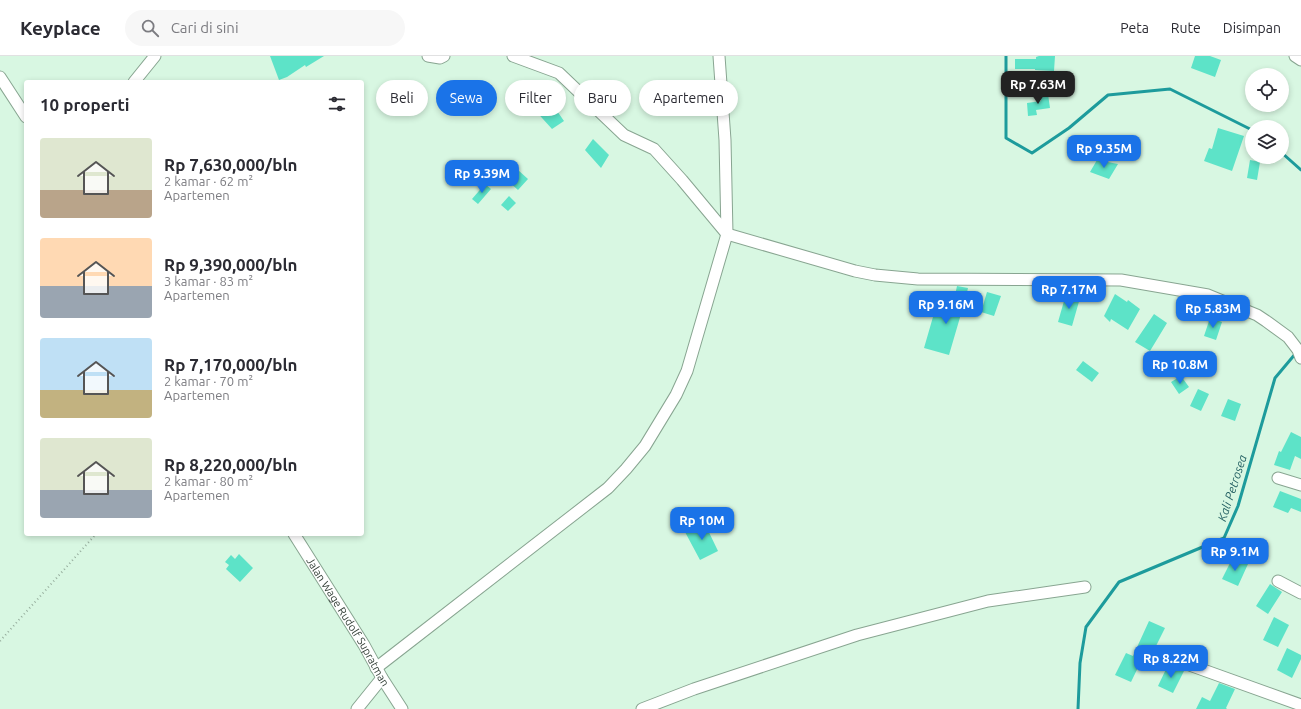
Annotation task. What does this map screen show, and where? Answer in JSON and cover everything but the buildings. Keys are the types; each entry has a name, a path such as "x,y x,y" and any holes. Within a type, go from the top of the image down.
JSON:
{"street":[{"path":"136,80 155,56"},
{"path":"428,56 440,58 444,56"},
{"path":"513,56 559,73 624,135 654,149 727,234 855,271 875,275 918,279 1121,280 1208,295 1257,315 1288,337 1298,350 1301,357"},
{"path":"376,668 608,488 645,446 662,420 684,377 727,234 724,140 719,56"},
{"path":"1295,56 1301,60"},
{"path":"0,77 24,113"},
{"path":"1278,478 1301,485"},
{"name":"Jalan Wage Rudolf Supratman","path":"295,536 364,645 376,668 402,709"},
{"path":"1278,580 1301,592"},
{"path":"642,709 694,689 857,635 988,602 1085,587"},
{"path":"1170,658 1301,705"},
{"path":"357,709 382,678"}],"path":[{"path":"0,642 94,536"}],"waterway":[{"name":"Kali Petrosea","path":"1006,56 1006,138 1032,153 1069,128 1108,95 1170,89 1245,126"},
{"name":"Kali Petrosea","path":"1289,159 1301,170"},
{"name":"Kali Petrosea","path":"1078,709 1080,663 1086,627 1119,582 1224,538 1238,506 1275,378 1296,353"}]}
